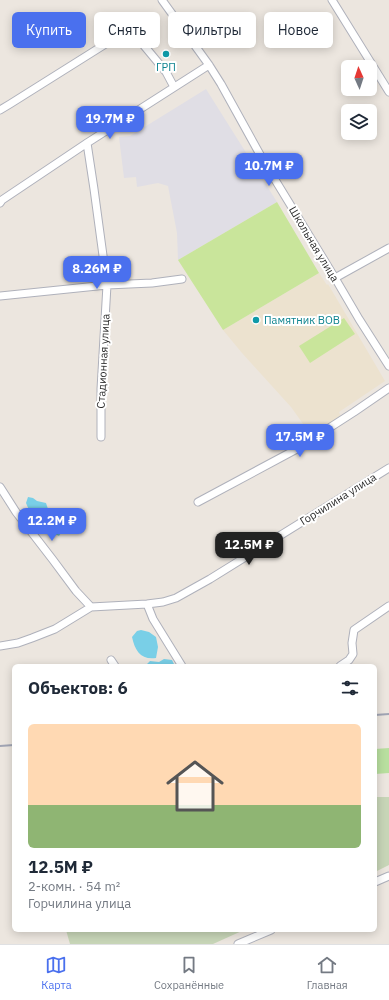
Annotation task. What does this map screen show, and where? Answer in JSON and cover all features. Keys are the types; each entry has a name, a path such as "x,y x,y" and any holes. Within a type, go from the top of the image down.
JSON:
{"street":[{"name":"Школьная улица","path":"162,0 221,84 267,166 389,366"},
{"path":"332,0 389,92"},
{"path":"0,110 115,38 129,34 136,36 166,72 174,87"},
{"path":"0,203 2,200 209,65"},
{"name":"Стадионная улица","path":"87,144 107,285 101,389 101,437"},
{"path":"335,278 389,248"},
{"path":"0,296 182,279"},
{"path":"198,502 295,450 389,388"},
{"name":"Горчилина улица","path":"91,607 147,604 176,598 192,590 389,468"},
{"path":"0,487 16,512 54,560 76,591 91,607 55,629 18,643 0,646"},
{"path":"147,604 153,619 181,664"},
{"path":"343,664 349,660 353,654 352,643 354,630 389,606"},
{"path":"377,881 389,876"},
{"path":"238,944 266,932"}],"shaded area":[{"path":"206,89 277,202 178,260 177,233 168,186 158,183 137,187 136,177 124,178 119,137 130,136"},
{"path":"319,273 327,285 328,284 385,381 339,412 341,417 311,435 291,407 223,330"}],"green space":[{"path":"277,202 319,273 223,330 178,260"},
{"path":"344,318 355,334 310,363 299,346"},
{"path":"389,748 389,773 377,774 377,749"},
{"path":"377,797 389,797 389,865 377,871"},
{"path":"67,932 240,932 213,944 70,944"}],"water":[{"path":"28,497 46,503 49,512 54,513 65,526 59,536 49,531 41,524 37,524 26,503"},
{"path":"141,630 149,632 156,637 158,647 156,658 146,658 137,650 132,637 137,631"},
{"path":"164,659 172,660 174,664 147,664 150,661 159,662"}],"railway":[{"path":"377,715 389,714"},
{"path":"0,746 12,745"}],"place":[{"name":"ГРП","path":"166,54"},
{"name":"Памятник ВОВ","path":"256,320"}]}
